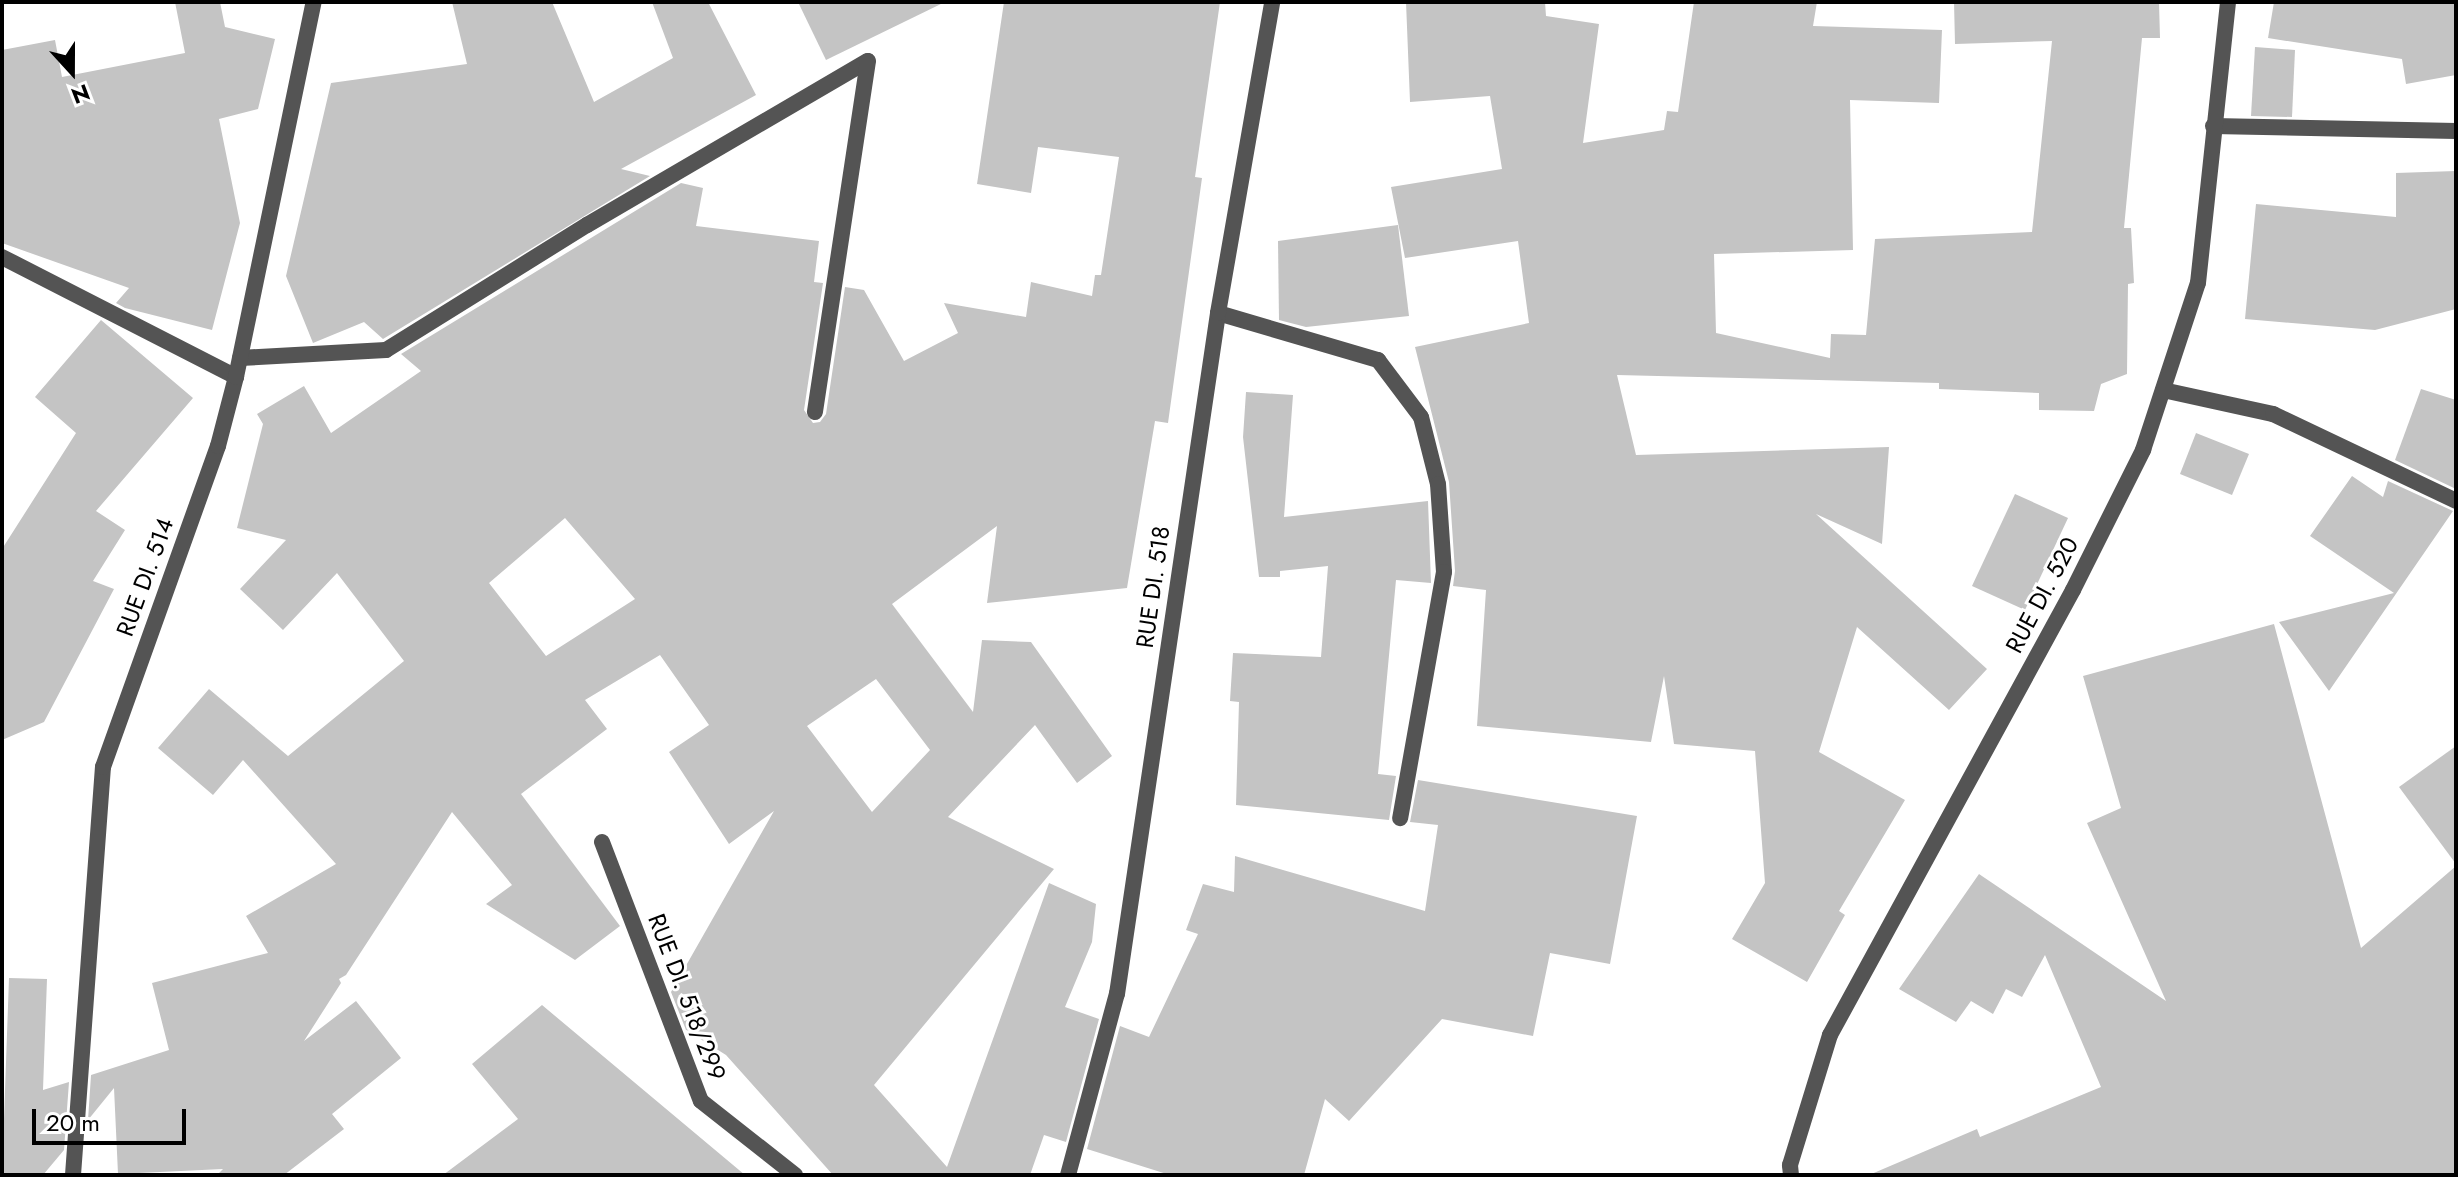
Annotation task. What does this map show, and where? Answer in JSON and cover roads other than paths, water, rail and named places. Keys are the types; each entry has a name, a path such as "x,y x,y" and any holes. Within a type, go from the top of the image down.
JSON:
{"street":[{"name":"RUE DI. 514","path":"73,1175 103,767 218,446 236,377 314,2"},
{"name":"RUE DI. 518","path":"1068,1175 1117,994 1218,313 1272,2"},
{"name":"RUE DI. 520","path":"1791,1175 1790,1165 1830,1035 2073,590 2143,450 2198,283 2228,2"},
{"path":"240,358 386,350 587,225 868,61 815,412"},
{"path":"2213,126 2456,131"},
{"path":"2,257 236,377"},
{"path":"1218,313 1378,360 1421,417 1438,484 1444,572 1400,818"},
{"path":"2163,390 2273,414 2456,501"},
{"name":"RUE DI. 518/299","path":"602,842 701,1101 795,1175"}]}
